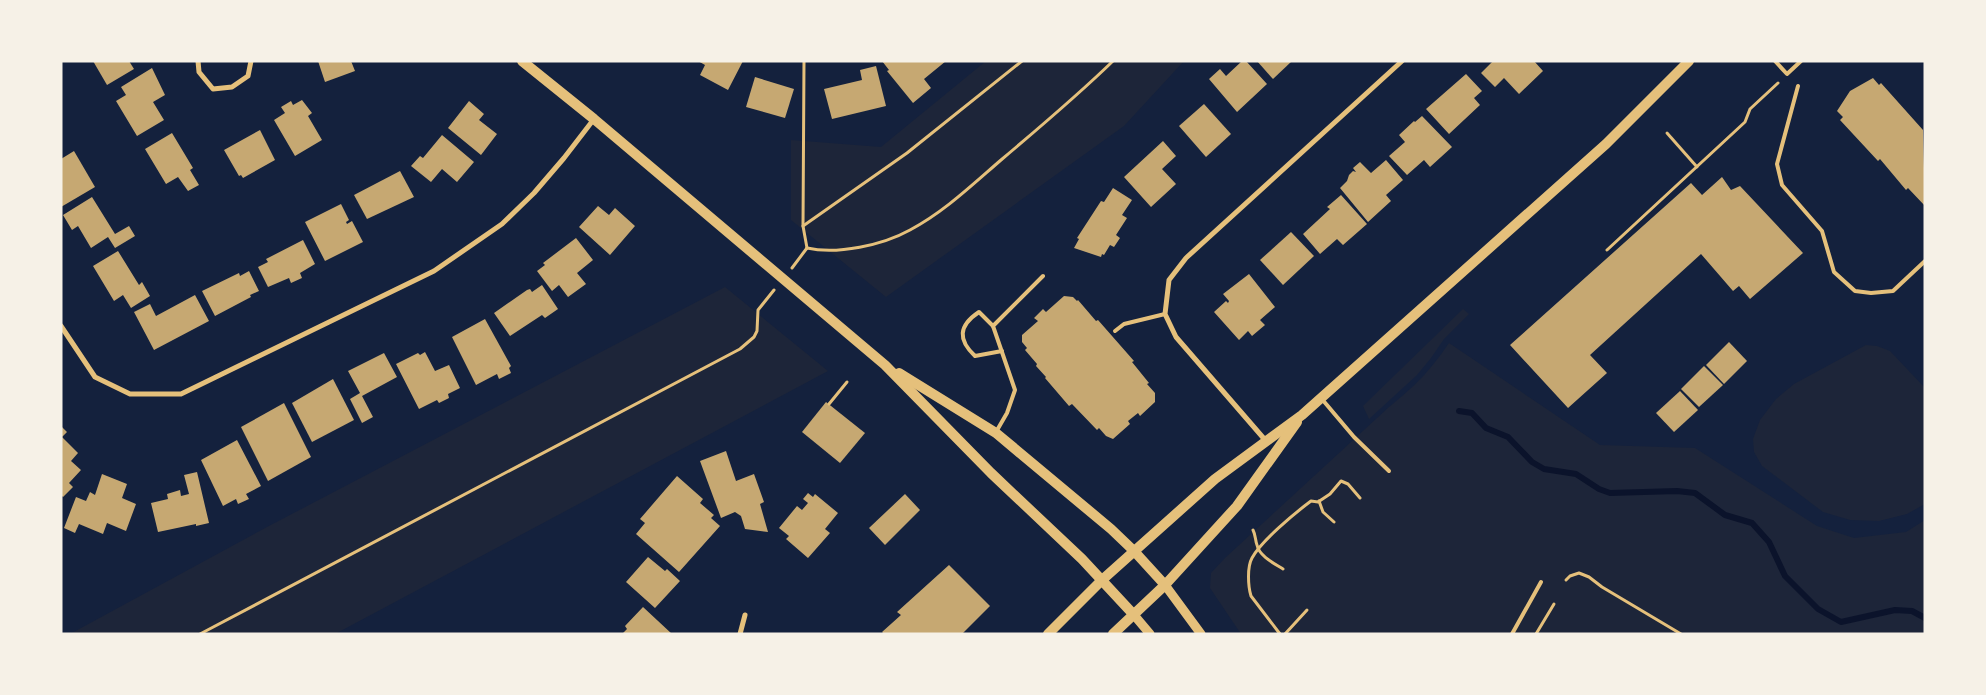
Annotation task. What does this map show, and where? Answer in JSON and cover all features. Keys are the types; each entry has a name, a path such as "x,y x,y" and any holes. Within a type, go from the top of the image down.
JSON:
{"main road":[{"path":"522,61 594,119 885,365 991,473 1102,580 1134,615"},
{"path":"1048,634 1076,604 1214,479 1302,415 1606,144 1689,61"},
{"path":"885,365 996,432 1111,529 1134,551 1165,586"},
{"path":"1113,634 1165,586 1237,506 1302,415"}],"street":[{"path":"198,61 199,72 214,89 232,87 248,76 251,61"},
{"path":"1266,441 1176,337 1165,314 1170,280 1186,258 1402,61"},
{"path":"61,326 95,377 130,394 182,394 434,272 502,224 564,158 594,119"},
{"path":"1165,586 1201,634"},
{"path":"740,634 745,615"},
{"path":"1134,615 1150,634"}],"lane":[{"path":"1776,61 1787,74 1801,61"},
{"path":"1798,86 1777,164 1782,185 1822,232 1834,272 1854,291 1870,293 1893,291 1925,261"},
{"path":"993,326 1043,276"},
{"path":"996,432 1007,412 1015,390 1002,352 993,326 978,312 969,319 962,331 964,346 975,356 1002,352"},
{"path":"1115,331 1124,324 1165,314"},
{"path":"1321,397 1354,436 1389,471"},
{"path":"1512,634 1541,582"}],"path":[{"path":"800,258 807,248 803,226 804,61"},
{"path":"803,226 907,153 1022,61"},
{"path":"807,248 820,251 838,250 888,239 911,230 948,205 1051,118 1112,61"},
{"path":"1607,250 1745,122 1750,109 1787,74"},
{"path":"1667,133 1697,167"},
{"path":"200,634 740,349 750,342 757,330 758,310 766,300"},
{"path":"829,404 847,382"},
{"path":"1280,634 1251,596 1249,589 1251,560 1258,549 1292,514 1310,501 1319,501 1330,494 1341,481 1348,484 1360,498"},
{"path":"1319,501 1323,512 1334,522"},
{"path":"1253,530 1257,537 1258,549 1266,558 1284,569"},
{"path":"1566,580 1570,576 1579,573 1589,577 1602,587 1681,634"},
{"path":"1536,634 1554,604"},
{"path":"1285,634 1307,610"}],"shaded area":[{"path":"986,61 1184,61 1124,126 886,297 791,220 791,140 881,147"},
{"path":"725,287 828,371 335,634 70,634 267,527"},
{"path":"1463,309 1469,314 1444,339 1417,375 1369,419 1363,406"},
{"path":"1449,343 1600,445 1695,448 1817,526 1854,538 1906,532 1925,520 1925,634 1241,634 1210,588 1211,573 1414,385 1429,370"},
{"path":"1866,345 1877,346 1890,351 1925,388 1925,504 1907,514 1879,521 1850,520 1823,512 1762,466 1754,452 1753,439 1760,420 1776,399 1794,384"}],"building":[{"path":"93,61 129,61 134,69 107,85"},
{"path":"318,61 351,61 355,71 325,82"},
{"path":"698,61 743,61 728,90 700,75 705,65"},
{"path":"882,61 946,61 924,79 931,88 913,103 887,71 889,70"},
{"path":"1242,61 1246,61 1267,84 1237,112 1209,79 1220,69 1226,76"},
{"path":"1257,61 1292,61 1273,79"},
{"path":"1493,61 1534,61 1543,71 1519,94 1504,78 1495,87 1481,73"},
{"path":"876,66 886,106 832,119 824,89 862,80 860,70"},
{"path":"152,68 165,95 153,102 164,120 137,136 116,101 126,95 121,87"},
{"path":"1466,74 1482,91 1474,98 1480,105 1449,134 1426,109"},
{"path":"755,77 794,89 785,118 746,107"},
{"path":"1873,78 1879,85 1881,83 1923,130 1925,206 1908,188 1906,190 1880,159 1878,161 1840,120 1843,117 1837,111 1850,91"},
{"path":"302,100 312,113 308,116 322,140 295,156 274,120 285,113 281,107 291,101 293,105"},
{"path":"469,101 484,114 479,120 497,134 481,155 448,128"},
{"path":"1204,104 1231,134 1206,157 1179,126"},
{"path":"1422,116 1452,147 1430,167 1424,160 1407,175 1389,156 1405,142 1399,135"},
{"path":"260,130 275,160 243,178 241,175 239,176 224,150"},
{"path":"172,133 193,168 190,170 199,185 188,191 178,177 166,184 145,149"},
{"path":"442,135 474,162 457,182 442,169 431,182 411,166 420,156 423,158"},
{"path":"1163,141 1176,156 1162,169 1176,184 1151,207 1124,177"},
{"path":"74,151 95,187 61,207 61,159"},
{"path":"1386,160 1403,180 1386,195 1391,201 1368,222 1340,188 1353,171 1356,172 1353,168 1360,162 1371,173"},
{"path":"400,171 414,197 367,219 354,195"},
{"path":"1722,177 1731,190 1740,186 1803,253 1750,299 1739,286 1733,291 1701,254 1590,355 1607,373 1568,408 1510,345 1691,183 1702,195"},
{"path":"1113,188 1132,200 1122,215 1127,218 1116,235 1120,238 1114,247 1110,245 1101,257 1074,248 1079,239 1077,238 1101,201 1104,202"},
{"path":"1341,195 1367,224 1343,245 1337,239 1320,254 1303,234 1330,209 1327,207"},
{"path":"92,197 115,234 129,226 135,236 115,248 108,237 91,248 78,226 72,230 63,215"},
{"path":"341,204 349,220 346,222 347,224 352,221 363,242 325,261 305,222"},
{"path":"598,206 609,215 615,208 635,226 610,255 579,227"},
{"path":"1291,232 1314,256 1283,285 1260,260"},
{"path":"576,238 593,260 577,273 586,284 568,297 559,285 552,291 537,271 545,265 543,263"},
{"path":"303,240 315,264 300,273 302,278 291,283 289,278 268,287 258,267 268,262 266,259"},
{"path":"118,251 139,285 142,282 150,296 131,308 123,295 114,301 93,266"},
{"path":"249,271 259,291 215,316 202,291 239,273 240,276"},
{"path":"1249,274 1275,307 1260,320 1265,325 1252,336 1248,331 1239,340 1214,312 1226,301 1228,303 1229,301 1223,294"},
{"path":"542,285 558,309 545,318 542,315 510,336 494,313 527,290 530,289 532,292"},
{"path":"195,295 209,321 154,350 134,312 150,304 156,316"},
{"path":"1064,296 1073,297 1078,300 1096,321 1098,320 1134,361 1132,362 1155,393 1155,402 1140,416 1138,413 1128,421 1130,424 1113,439 1106,436 1099,428 1097,430 1072,404 1069,406 1036,366 1037,364 1025,350 1027,348 1022,342 1022,335 1038,321 1034,318 1043,309 1046,312"},
{"path":"485,319 511,366 509,368 511,373 499,379 497,374 476,385 452,337"},
{"path":"1729,342 1747,361 1724,384 1706,365"},
{"path":"425,352 435,371 449,365 460,388 448,394 449,398 439,403 437,400 419,409 396,364 418,353 420,355"},
{"path":"384,353 397,377 362,396 373,417 362,423 350,399 360,393 348,371"},
{"path":"1704,366 1723,385 1699,407 1681,389"},
{"path":"333,379 354,420 312,442 292,403"},
{"path":"1680,391 1698,410 1674,432 1656,413"},
{"path":"826,402 865,433 840,463 802,432"},
{"path":"284,403 311,457 268,481 241,427"},
{"path":"61,426 67,432 62,437 78,453 71,461 81,470 69,483 73,487 63,497 61,495"},
{"path":"237,440 261,486 246,494 249,499 238,504 236,499 223,506 201,460"},
{"path":"726,451 736,481 754,474 764,502 760,504 768,532 745,529 741,516 735,512 721,518 700,461"},
{"path":"197,472 209,523 158,532 151,503 168,499 167,494 180,490 181,496 189,494 184,475"},
{"path":"102,474 127,484 122,498 136,504 126,531 107,523 103,534 79,524 75,533 64,528 76,497 86,501 90,492 95,495"},
{"path":"677,476 703,499 700,503 714,515 711,518 720,526 679,572 636,534 645,523 640,519"},
{"path":"808,493 813,497 815,494 838,513 825,529 830,533 808,558 786,539 789,536 779,528 797,506 802,510 808,503 803,499"},
{"path":"905,494 920,510 885,545 869,528"},
{"path":"648,557 665,571 667,569 680,581 655,608 626,582"},
{"path":"949,565 990,606 962,634 884,634 882,632 901,615 897,612"},
{"path":"643,607 672,634 622,634 627,629 625,626"}],"waterway":[{"path":"1459,411 1472,413 1486,428 1508,437 1532,462 1544,469 1576,474 1599,489 1610,493 1677,491 1695,493 1725,515 1752,523 1769,542 1785,576 1818,609 1841,622 1895,610 1912,611 1925,618"}]}
